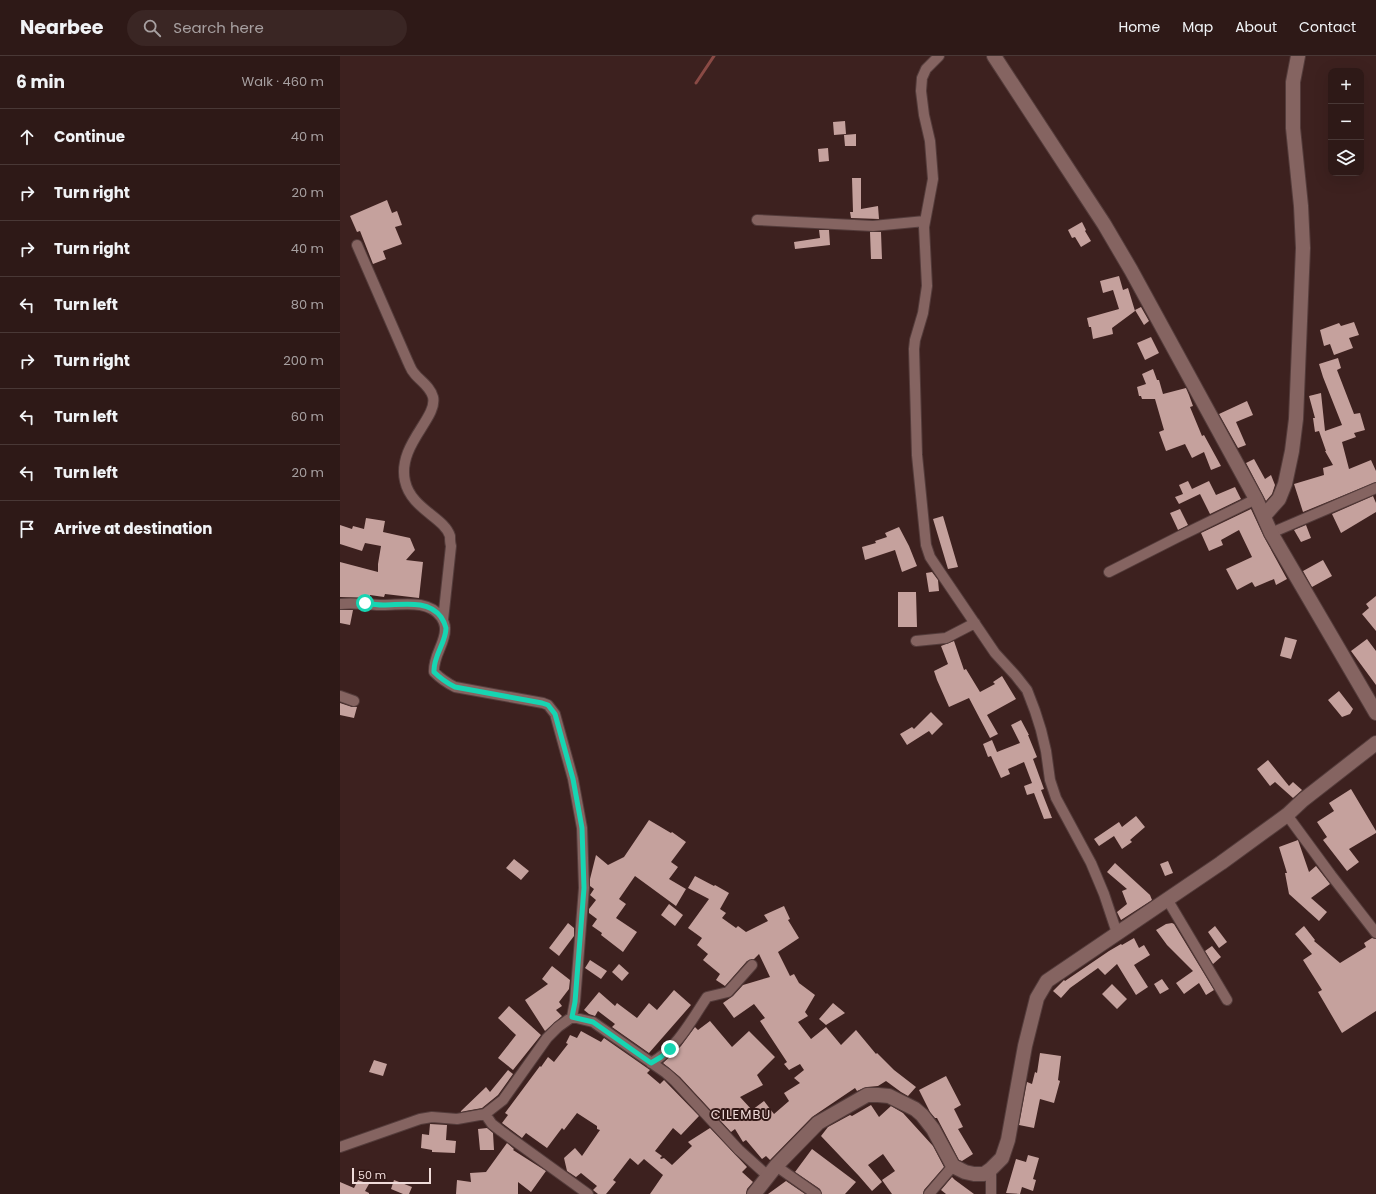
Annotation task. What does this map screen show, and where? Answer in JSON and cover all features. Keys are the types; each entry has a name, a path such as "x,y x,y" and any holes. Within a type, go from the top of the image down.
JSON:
{"street":[{"path":"939,56 926,69 922,78 921,91 924,115 930,141 933,179 924,234 927,286 923,313 915,340 914,349 916,456 926,545 930,557 995,653 1027,690 1041,730 1050,780 1056,798 1091,863 1104,894 1117,934"},
{"path":"994,56 1104,224 1131,270 1256,499 1271,533 1376,712"},
{"path":"1264,516 1279,499 1285,484 1292,451 1296,419 1303,248 1301,206 1293,128 1293,82 1298,56"},
{"path":"756,220 873,226 925,221"},
{"path":"357,245 408,362 414,373 429,390 433,397 433,404 428,415 406,453 404,467 405,481 411,497 446,529 450,536 451,546 443,620"},
{"path":"1271,533 1376,488"},
{"path":"1109,572 1178,536 1256,499"},
{"path":"340,604 414,604 430,608 438,613 446,628 434,664 434,672 441,679 455,687 548,705 555,714 573,779 582,828 584,888 575,1002 572,1017 558,1027 547,1038 503,1100 485,1114 457,1119 432,1117 420,1119 340,1147"},
{"path":"916,641 946,638 975,623"},
{"path":"340,696 354,701"},
{"path":"754,1194 772,1171 818,1123 867,1095 889,1096 915,1109 933,1129 953,1166 965,1172 974,1174 984,1174 991,1169 1002,1158 1008,1140 1025,1046 1039,994 1047,981 1221,863 1287,815 1303,800 1376,743"},
{"path":"1287,815 1376,933"},
{"path":"1167,900 1226,1000"},
{"path":"651,1063 670,1049 683,1034 707,997 728,992 752,966"},
{"path":"572,1017 593,1022 675,1081 739,1150 772,1171 816,1194"},
{"path":"485,1114 492,1124 501,1131 588,1194"},
{"path":"929,1194 953,1166"},
{"path":"991,1169 991,1194"}],"building":[{"path":"845,121 846,134 834,135 833,122"},
{"path":"856,134 856,146 845,146 844,135"},
{"path":"828,148 829,161 819,162 818,149"},
{"path":"852,178 861,178 861,209 878,206 879,219 851,218 850,212 853,212"},
{"path":"387,200 392,213 397,211 402,225 395,227 402,244 383,251 386,259 373,264 360,231 357,232 350,216"},
{"path":"1082,222 1091,241 1081,247 1075,237 1072,238 1068,230"},
{"path":"819,230 829,230 830,245 795,249 794,242 820,238"},
{"path":"870,232 881,232 882,259 871,259"},
{"path":"1119,276 1123,290 1128,288 1135,311 1112,328 1113,334 1093,339 1091,327 1089,327 1087,318 1119,309 1113,290 1103,293 1100,281"},
{"path":"1141,307 1149,321 1144,325 1135,310"},
{"path":"1354,322 1359,335 1349,338 1353,348 1334,355 1330,344 1324,346 1320,330 1339,323 1341,326"},
{"path":"1151,337 1159,353 1145,360 1137,343"},
{"path":"1338,358 1341,368 1337,370 1354,414 1360,413 1365,430 1354,433 1356,437 1342,442 1349,469 1371,460 1376,471 1376,482 1303,512 1294,484 1324,475 1323,468 1333,465 1325,451 1319,431 1315,432 1313,418 1315,418 1309,396 1321,393 1325,431 1342,425 1319,364"},
{"path":"1153,369 1157,380 1159,380 1163,394 1186,388 1193,406 1190,407 1202,436 1204,435 1221,466 1211,470 1204,452 1192,458 1185,444 1166,451 1159,432 1164,430 1155,399 1142,399 1141,396 1139,396 1137,387 1146,384 1142,374"},
{"path":"1247,401 1253,415 1236,422 1246,445 1238,448 1219,414"},
{"path":"1254,459 1265,479 1271,475 1275,485 1272,494 1266,501 1246,463"},
{"path":"1188,481 1192,489 1209,481 1216,495 1235,487 1241,499 1210,514 1200,494 1179,504 1175,497 1183,494 1179,485"},
{"path":"1373,496 1376,503 1376,512 1341,533 1332,514"},
{"path":"1180,509 1188,525 1178,530 1170,513"},
{"path":"1251,509 1264,537 1287,579 1276,585 1274,579 1255,587 1252,582 1237,590 1226,569 1252,557 1239,530 1221,540 1223,545 1209,551 1201,533"},
{"path":"943,516 958,567 948,569 933,519"},
{"path":"366,518 385,521 383,532 410,538 415,550 406,560 423,562 419,598 385,594 384,597 370,595 370,598 340,597 340,562 378,572 381,546 365,543 362,551 340,544 340,525 352,529 353,526 364,529"},
{"path":"1306,525 1311,538 1301,542 1294,530"},
{"path":"899,527 917,566 902,572 895,550 865,560 862,547 876,543 875,541 887,537 885,533"},
{"path":"1323,560 1332,576 1312,587 1303,571"},
{"path":"932,572 938,580 939,591 929,592 926,573"},
{"path":"898,592 916,592 917,627 898,627"},
{"path":"1376,596 1376,631 1362,614 1369,608 1366,604"},
{"path":"340,610 353,610 350,625 340,623"},
{"path":"1285,637 1297,640 1291,659 1280,656"},
{"path":"1367,639 1376,651 1376,685 1351,651"},
{"path":"954,641 964,670 966,669 980,692 995,684 993,682 1002,676 1016,699 987,715 998,734 990,738 969,698 949,707 937,680 934,671 948,664 941,646"},
{"path":"1339,691 1353,709 1350,714 1342,717 1328,700"},
{"path":"340,703 357,707 354,718 340,715"},
{"path":"931,712 943,724 932,735 929,731 907,745 900,734 912,727 914,729"},
{"path":"1021,720 1029,735 1037,757 1033,759 1044,789 1041,790 1052,818 1044,819 1034,793 1027,795 1024,786 1032,783 1024,762 1008,769 1010,774 1001,778 991,756 988,757 983,744 992,740 997,752 1020,743 1011,725"},
{"path":"1268,760 1289,786 1293,782 1302,790 1293,798 1275,782 1270,786 1257,769"},
{"path":"1351,789 1376,833 1349,849 1359,862 1347,871 1323,840 1327,837 1317,822 1334,811 1329,803"},
{"path":"1136,816 1145,827 1130,840 1132,842 1122,849 1114,836 1099,846 1094,839 1119,822 1122,827"},
{"path":"649,820 671,833 672,832 686,842 671,862 678,867 669,879 686,889 676,906 635,876 619,899 626,904 616,918 637,932 623,952 592,926 597,919 589,913 589,909 596,900 590,895 594,889 590,886 590,879 596,855 608,865 624,857"},
{"path":"1298,840 1309,872 1316,866 1330,884 1311,898 1327,912 1319,921 1289,894 1285,873 1287,873 1279,847"},
{"path":"514,859 529,871 521,880 506,868"},
{"path":"1168,861 1173,873 1165,876 1160,864"},
{"path":"1115,863 1150,895 1152,900 1121,920 1117,912 1127,904 1122,891 1127,889 1107,872"},
{"path":"695,876 729,893 720,909 726,913 722,918 736,928 738,926 746,932 768,921 764,915 784,906 790,919 788,920 799,938 778,952 790,976 794,974 799,983 815,995 805,1012 808,1016 798,1022 811,1039 826,1027 841,1045 856,1030 876,1054 877,1053 894,1070 916,1087 908,1096 886,1081 878,1086 867,1087 857,1091 855,1088 812,1117 770,1160 766,1156 762,1159 746,1140 743,1142 735,1129 731,1132 680,1077 663,1063 681,1046 695,1027 698,1030 710,1021 732,1047 749,1031 775,1057 757,1075 763,1085 740,1097 752,1110 764,1101 774,1114 789,1101 784,1093 800,1083 794,1078 804,1070 800,1064 789,1070 784,1064 787,1062 760,1021 765,1018 754,1004 734,1018 723,1003 733,996 743,985 770,977 759,954 754,959 747,961 725,986 716,980 720,974 703,960 708,954 697,945 702,938 688,928 709,899 688,888"},
{"path":"669,904 683,915 675,926 661,915"},
{"path":"568,923 574,928 574,936 559,956 549,948"},
{"path":"1172,923 1214,990 1206,995 1199,983 1184,994 1176,983 1193,971 1167,945 1156,930 1166,924"},
{"path":"1215,926 1227,942 1219,948 1208,932"},
{"path":"1304,926 1315,940 1314,941 1340,963 1366,947 1364,943 1372,938 1376,939 1376,1011 1342,1033 1318,992 1322,990 1303,960 1312,954 1295,934"},
{"path":"1134,938 1139,948 1144,945 1150,955 1134,965 1148,987 1136,995 1117,964 1105,975 1098,968 1070,988 1061,998 1053,991 1064,980 1065,981 1109,951"},
{"path":"1212,946 1221,957 1213,964 1205,951"},
{"path":"590,960 607,971 601,979 585,968"},
{"path":"619,964 629,973 622,981 612,972"},
{"path":"552,966 570,980 569,989 559,1002 562,1006 556,1010 562,1016 545,1031 525,1000 548,984 542,979"},
{"path":"1162,979 1169,989 1160,994 1154,984"},
{"path":"1112,984 1127,999 1117,1009 1102,994"},
{"path":"674,990 691,1005 649,1053 612,1027 615,1024 598,1011 595,1016 584,1010 599,992 615,1006 617,1003 637,1018 649,1003 657,1010"},
{"path":"833,1003 845,1013 826,1025 819,1019"},
{"path":"509,1006 541,1035 513,1070 498,1058 516,1035 498,1018"},
{"path":"581,1031 601,1042 604,1038 650,1070 647,1073 660,1084 664,1080 699,1116 681,1135 673,1128 655,1151 662,1156 660,1158 661,1159 664,1158 672,1165 692,1146 688,1142 710,1128 747,1167 742,1172 753,1182 747,1189 746,1194 650,1194 663,1175 644,1159 638,1165 630,1158 613,1180 616,1182 606,1194 598,1194 593,1190 597,1186 581,1173 576,1177 567,1171 564,1158 575,1148 582,1156 600,1130 597,1129 597,1126 577,1113 564,1130 562,1128 547,1148 526,1133 522,1138 502,1123 508,1115 505,1113 540,1066 541,1067 548,1057 554,1062 568,1044 566,1043 570,1035 577,1038"},
{"path":"1040,1053 1061,1056 1058,1080 1060,1081 1054,1103 1040,1099 1034,1128 1019,1125 1027,1082 1032,1084 1035,1072 1037,1073"},
{"path":"374,1060 387,1064 383,1076 369,1072"},
{"path":"508,1070 513,1074 498,1095 482,1108 460,1112 486,1087 490,1092"},
{"path":"946,1076 961,1105 954,1109 963,1127 958,1129 973,1154 962,1161 959,1160 937,1118 935,1118 930,1112 919,1090"},
{"path":"871,1105 879,1117 891,1106 903,1113 933,1146 944,1167 924,1190 923,1194 892,1194 882,1180 895,1171 883,1154 868,1165 882,1182 872,1191 821,1136 828,1127"},
{"path":"430,1124 447,1125 446,1140 456,1141 455,1153 432,1152 432,1150 421,1148 422,1134 429,1135"},
{"path":"487,1128 493,1133 494,1150 480,1150 478,1129"},
{"path":"507,1143 514,1149 513,1150 546,1171 531,1192 518,1182 518,1194 456,1194 457,1180 471,1182 470,1173 486,1172"},
{"path":"812,1149 856,1182 845,1194 822,1194 820,1189 795,1172"},
{"path":"1028,1155 1039,1158 1033,1179 1036,1180 1033,1191 1022,1187 1020,1194 1006,1193 1016,1159 1026,1162"},
{"path":"952,1177 974,1194 946,1194 941,1190"},
{"path":"358,1180 369,1184 365,1191 369,1194 340,1194 340,1182 354,1188"},
{"path":"394,1180 412,1187 409,1194 403,1194 391,1189"},
{"path":"786,1181 805,1194 768,1194"}],"waterway":[{"path":"696,83 714,56"}],"district":[{"name":"CILEMBU","path":"741,1114"}],"route":[{"path":"365,603 382,605 414,604 430,608 438,613 446,628 434,664 434,672 441,679 455,687 542,703 548,705 555,714 573,779 582,828 584,888 575,1002 572,1017 593,1022 651,1063 670,1049"}]}
